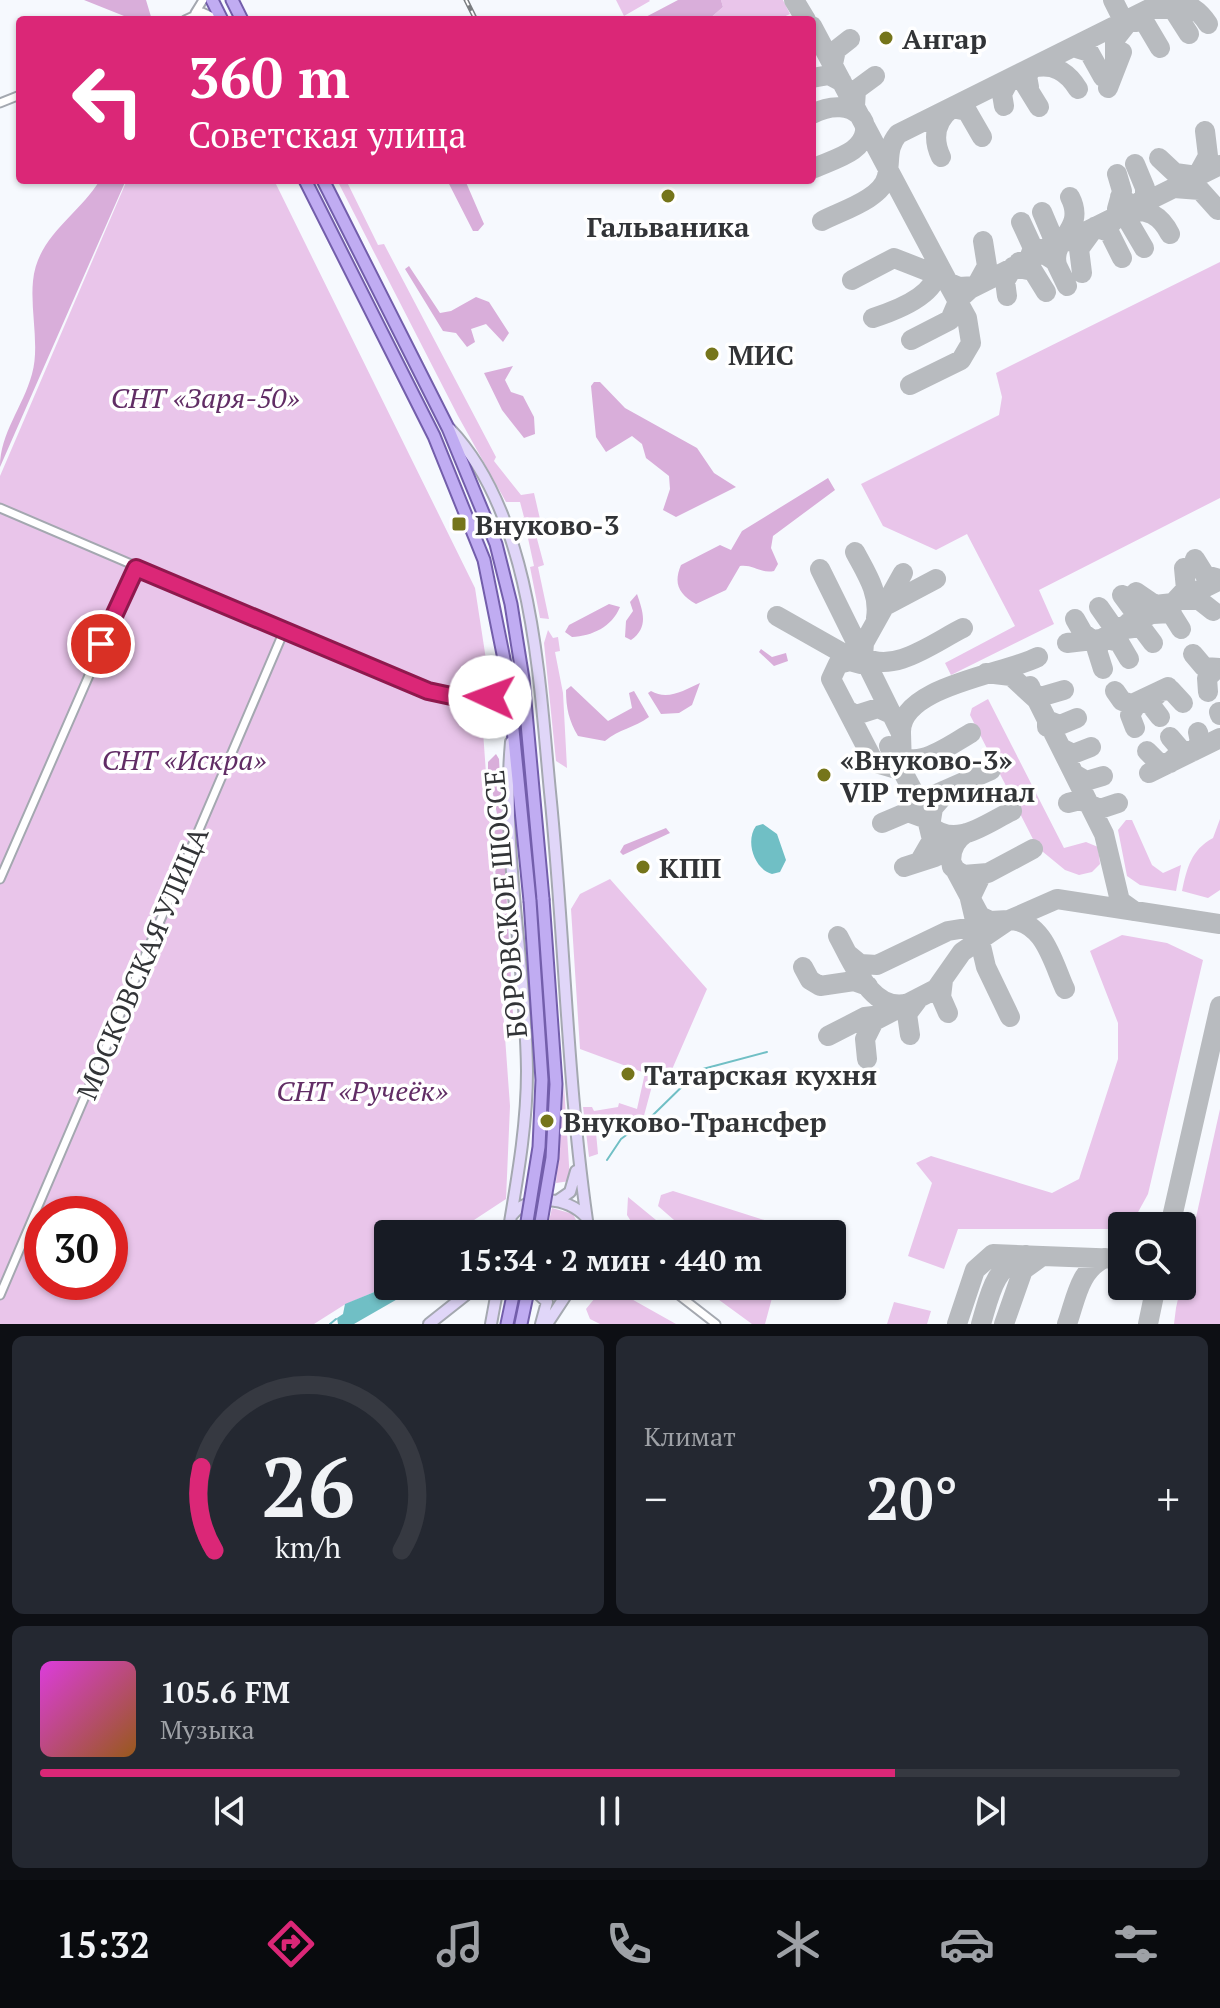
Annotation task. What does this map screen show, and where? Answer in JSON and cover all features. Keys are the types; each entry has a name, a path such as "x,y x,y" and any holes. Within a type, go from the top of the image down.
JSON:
{"main road":[{"name":"БОРОВСКОЕ ШОССЕ","path":"307,184 434,436 470,520 491,585 510,693 530,901 542,1080 539,1147 527,1220"},
{"name":"БОРОВСКОЕ ШОССЕ","path":"325,184 448,428 493,533 511,604 523,679 554,1016 556,1084 553,1149 541,1220"},
{"path":"448,428 468,451 500,513 532,630 560,891 577,1162 587,1220"},
{"path":"510,1220 521,1159 527,1070 511,858 512,727"},
{"path":"557,1201 572,1189 577,1162"},
{"path":"511,1216 527,1202 557,1201 575,1207 586,1217"},
{"path":"429,1324 460,1300"},
{"path":"492,1300 495,1304"},
{"path":"491,1324 496,1300"},
{"path":"507,1324 512,1300"},
{"path":"521,1324 527,1300"},
{"path":"544,1324 545,1300"},
{"path":"544,1324 560,1300"}],"street":[{"path":"194,15 203,0"},
{"path":"194,15 207,13 213,16"},
{"path":"0,508 428,691 470,700 510,693"},
{"path":"0,879 136,568"},
{"name":"МОСКОВСКАЯ УЛИЦА","path":"0,1295 284,631"},
{"path":"685,1300 716,1324"}],"green space":[{"path":"616,0 649,0 650,1 624,16"},
{"path":"721,0 783,0 790,14 713,16 723,7"},
{"path":"125,184 276,184 475,588 489,679 474,703 481,704 510,1106 506,1199 474,1220 374,1220 374,1292 344,1305 314,1324 0,1324 0,476"},
{"path":"339,184 348,184 378,245 384,244 496,457 494,461 521,495 534,493 543,532 536,535 544,565 538,567 549,619 540,618 530,567 534,566 526,529 520,520 524,517 520,502 506,502 458,416"},
{"path":"1220,262 1220,498 1039,590 1054,624 951,675 945,663 1015,626 967,534 936,550 883,526 861,484 999,415 1002,397 996,373"},
{"path":"548,630 553,638 558,637 560,651 555,652 563,693 567,768 556,761 544,643"},
{"path":"988,699 1064,848 1086,842 1098,847 1100,864 1092,872 1079,875 1065,870 1037,847 970,715 972,708"},
{"path":"1220,819 1220,890 1208,898 1182,891 1191,860 1213,838"},
{"path":"1126,820 1132,820 1152,865 1163,873 1181,865 1176,891 1140,885 1127,876 1118,830"},
{"path":"610,879 707,989 670,1074 656,1071 642,1123 595,1122 598,1154 589,1157 583,1107 592,1107 594,1111 618,1107 619,1103 637,1109 645,1073 580,1049 571,909 580,894"},
{"path":"1122,935 1167,943 1203,960 1148,1194 1138,1212 1108,1212 1108,1229 958,1229 944,1269 908,1256 932,1183 916,1163 931,1156 1052,1193 1079,1179 1118,1059 1118,1023 1090,951"},
{"path":"564,1085 570,1181 556,1183"},
{"path":"1220,1109 1220,1324 1174,1324 1178,1300 1196,1300 1196,1218"},
{"path":"673,1191 764,1220 674,1220 658,1206 661,1195"},
{"path":"628,1197 656,1220 630,1220 627,1215"},
{"path":"552,1208 573,1214 576,1220 549,1220"},
{"path":"593,1300 633,1300 676,1324 600,1324 590,1319 586,1309"},
{"path":"719,1300 771,1300 765,1324 752,1324"},
{"path":"894,1302 931,1311 927,1324 887,1324"}],"shaded area":[{"path":"84,0 146,0 151,16 124,16"},
{"path":"678,0 721,0 723,7 713,16 648,16"},
{"path":"97,184 124,184 0,467 4,443 28,386 34,363 32,292 36,265 50,238"},
{"path":"449,184 467,184 484,224 478,231 473,231"},
{"path":"409,266 440,313 451,311 476,297 489,302 509,333 503,342 486,324 471,329 475,342 467,347 456,333 443,331 405,269"},
{"path":"513,366 505,380 511,392 523,396 534,417 535,434 524,438 502,410 484,373"},
{"path":"594,382 600,382 625,408 697,448 714,473 736,487 676,517 663,510 670,489 669,476 646,458 642,444 632,436 606,452 596,437 591,386"},
{"path":"828,478 835,490 773,536 771,548 778,564 774,571 740,566 726,590 696,604 685,596 678,583 681,565 720,545 731,550 742,531"},
{"path":"637,594 642,624 631,640 625,637 626,621 633,611 630,602"},
{"path":"609,604 620,607 612,620 600,629 572,637 565,632 569,625"},
{"path":"761,649 772,657 786,653 788,661 774,666 759,652"},
{"path":"700,683 692,705 679,713 661,714 648,693 670,695"},
{"path":"571,686 608,721 632,708 629,693 634,691 649,717 605,741 578,736 567,709 566,690"},
{"path":"496,754 499,759 514,1034 509,1032 505,1011 493,838 498,819 488,769 488,762"},
{"path":"666,828 670,833 623,855 620,852 624,845"}],"water":[{"path":"763,824 777,834 786,860 780,872 772,874 766,871 753,854 753,832 756,826"},
{"path":"374,1292 374,1300 396,1300 354,1324 338,1324 337,1318 343,1314 345,1304"}],"waterway":[{"path":"607,1160 621,1139 653,1115 699,1070 767,1052"},
{"path":"330,1324 336,1319"}],"taxiway":[{"path":"794,0 804,16"},
{"path":"1113,0 1124,22 1137,22"},
{"path":"822,221 869,198 884,184 890,149 898,134 1167,0"},
{"path":"1164,3 1189,6 1208,24"},
{"path":"1152,9 1173,9 1189,34"},
{"path":"1115,62 1115,39 1130,20 1144,21 1160,48"},
{"path":"816,34 948,282 959,287 976,286 987,266 983,241"},
{"path":"833,64 836,50 850,39"},
{"path":"1073,47 1089,52 1103,77"},
{"path":"1108,88 1122,52"},
{"path":"1029,87 1027,76 1032,68 1046,67 1064,73 1078,89"},
{"path":"816,77 829,75 842,82"},
{"path":"855,106 856,90 875,76"},
{"path":"1004,106 1002,94 1010,79 1023,81 1039,107"},
{"path":"816,112 841,107 852,110 860,116 865,132 853,150 816,167"},
{"path":"941,157 937,130 942,118 952,108 967,111 982,137"},
{"path":"1159,158 1175,173 1197,176 1208,156 1205,131"},
{"path":"1120,197 1133,206 1145,198 1145,188 1135,164"},
{"path":"911,340 950,320 959,299 970,289 1220,165"},
{"path":"1117,174 1122,191 1117,209"},
{"path":"1174,188 1200,190 1218,210"},
{"path":"1057,265 1058,248 1074,218 1070,197"},
{"path":"1040,249 1049,250 1053,238 1042,212"},
{"path":"1126,212 1152,214 1170,234"},
{"path":"1112,223 1116,217 1127,219 1144,248"},
{"path":"1019,262 1028,261 1033,248 1021,222"},
{"path":"1082,273 1079,249 1095,227 1109,232 1122,258"},
{"path":"1047,256 1055,261 1067,286"},
{"path":"852,280 894,258 945,278 967,318 971,343 961,360 910,385"},
{"path":"873,318 907,305 927,290 934,281 936,260"},
{"path":"1007,296 1005,281 1013,267 1033,271 1046,292"},
{"path":"855,552 874,592 876,618"},
{"path":"1195,559 1205,575 1220,579"},
{"path":"1136,592 1155,605 1173,603 1186,589 1184,568"},
{"path":"820,569 901,733 902,767"},
{"path":"903,573 864,643 863,656 887,662 900,659 963,628"},
{"path":"885,606 936,579"},
{"path":"1067,643 1101,639 1220,580"},
{"path":"1122,595 1136,614 1148,616 1151,613"},
{"path":"1181,600 1199,600 1213,611"},
{"path":"1099,607 1113,627 1125,627 1128,623"},
{"path":"1153,614 1171,613 1181,629"},
{"path":"777,616 860,663"},
{"path":"1075,619 1083,633 1092,640"},
{"path":"1125,629 1141,627 1153,643"},
{"path":"1103,669 1097,650 1103,638 1119,642 1129,659"},
{"path":"1193,654 1204,667 1220,668"},
{"path":"901,733 905,717 917,704 935,693 1038,657"},
{"path":"861,664 850,661 838,664 831,679 872,758 879,764 903,771"},
{"path":"1208,692 1207,678 1217,668"},
{"path":"986,673 1011,676 1037,700 1104,834 1120,901 1134,911"},
{"path":"1030,686 1032,692 1040,697 1064,690"},
{"path":"1115,691 1122,701 1132,704 1168,687"},
{"path":"1156,696 1160,691 1171,690 1183,703"},
{"path":"1135,728 1130,715 1138,702 1150,704 1160,717"},
{"path":"847,710 856,715 878,708 891,714"},
{"path":"1047,727 1047,720 1060,725 1077,718"},
{"path":"1170,737 1182,751 1194,751 1200,742 1198,732"},
{"path":"971,733 940,751 918,759 898,755 889,746 980,916 990,921 1009,920 1057,899 1220,924"},
{"path":"1149,773 1220,738"},
{"path":"1061,748 1073,754 1091,747"},
{"path":"1147,751 1159,763 1170,763 1173,759"},
{"path":"932,796 991,770"},
{"path":"1074,774 1086,781 1103,776"},
{"path":"946,793 933,808 930,826 950,835 971,832 1012,811"},
{"path":"1068,803 1080,800 1100,809 1118,803"},
{"path":"882,823 908,812 927,819 932,840 921,859"},
{"path":"966,833 956,843 951,856 952,867 963,875 988,873 1033,849"},
{"path":"904,867 935,857"},
{"path":"982,874 970,899 986,967 1010,1017"},
{"path":"867,1059 865,1039 874,1021 936,989 962,952 1009,920 1021,922 1039,935 1065,989"},
{"path":"849,955 860,964 877,965 948,931 997,923"},
{"path":"838,936 874,994 896,1005 909,1003"},
{"path":"803,967 810,980 820,986 854,981 868,986"},
{"path":"943,980 941,997 948,1013"},
{"path":"910,1035 907,1014 919,998"},
{"path":"1173,1212 1220,1006"},
{"path":"828,1036 865,1017 881,1015"},
{"path":"957,1324 975,1270 993,1254 1108,1258"},
{"path":"981,1324 1000,1274 1015,1260 1026,1255"},
{"path":"1004,1324 1023,1270 1041,1257"},
{"path":"1067,1324 1084,1278 1096,1263 1105,1258"},
{"path":"1148,1324 1153,1300"}],"railway":[{"path":"466,0 474,16"}],"place":[{"name":"Ангар","path":"886,38"},
{"name":"Гальваника","path":"668,196"},
{"name":"МИС","path":"712,354"},
{"name":"Внуково-3","path":"459,524"},
{"name":"«Внуково-3» VIP терминал","path":"824,775"},
{"name":"КПП","path":"643,867"},
{"name":"Татарская кухня","path":"628,1074"},
{"name":"Внуково-Трансфер","path":"547,1121"}],"route":[{"path":"101,644 136,568 428,691 470,700 490,697"}],"park label":[{"name":"СНТ «Заря-50»","path":"205,397"},
{"name":"СНТ «Искра»","path":"184,759"},
{"name":"СНТ «Ручеёк»","path":"362,1090"}]}
